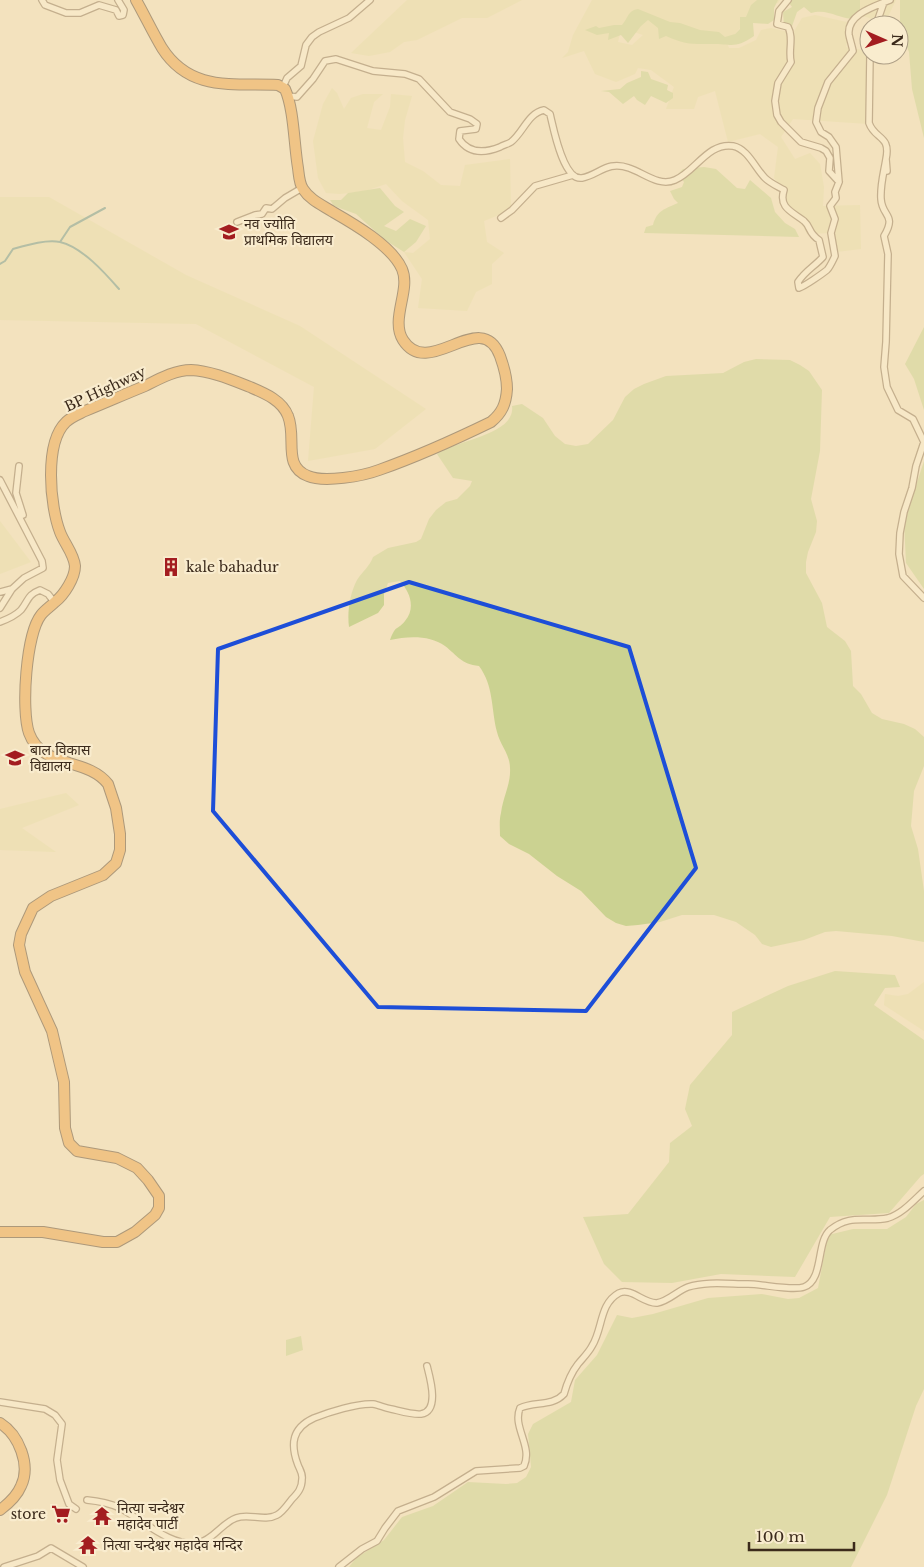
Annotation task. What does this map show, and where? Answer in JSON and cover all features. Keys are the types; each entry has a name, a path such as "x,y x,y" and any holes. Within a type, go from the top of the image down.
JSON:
{"highway":[{"path":"136,0 163,49 176,65 190,76 219,83 278,86 285,91 302,188"},
{"name":"BP Highway","path":"0,1232 43,1232 102,1242 117,1242 135,1232 155,1215 160,1203 159,1196 137,1168 117,1158 77,1151 69,1142 65,1128 64,1082 52,1031 25,972 20,956 21,934 33,908 51,896 103,875 116,863 120,850 119,820 108,784 105,780 88,768 50,758 35,744 29,732 26,697 30,640 41,615 62,594 71,580 75,566 59,530 53,502 51,469 57,436 62,427 72,418 128,393 173,374 192,370 232,380 269,396 281,404 288,415 292,430 295,468 307,476 317,479 378,470 491,422 503,410 506,402 506,376 498,350 492,341 485,338 472,338 433,352 422,353 412,350 400,333 399,319 404,277 396,259 382,245 356,226 309,198 302,188"},
{"path":"0,1422 12,1434 20,1446 24,1473 22,1485 18,1493 0,1510"}],"street":[{"path":"42,0 45,6 66,13 80,13 99,6 116,10 119,16 123,16 124,10 118,0"},
{"path":"370,0 349,18 319,32 312,38 306,45 301,66 287,78 285,91 297,97 313,79 325,60 336,59 373,71 405,74 419,78 450,112 470,119 477,124 476,129 460,131 459,139 463,145 471,150 481,152 489,151 511,142 533,116 544,110 550,114 560,153 573,175 578,178 583,178 600,169 620,166 658,181 670,182 678,179 708,153 723,147 733,146 742,150 766,179 784,190 783,202 787,209 805,222 813,236 819,240 823,257 816,265 803,273 798,282 799,288 808,285 811,280 828,270 835,256 831,233 835,219 830,206 836,198 835,192 839,182 836,147 829,137 821,132 816,122 818,108 828,82 853,51 848,33 852,23 867,10 887,1"},
{"path":"788,0 779,11 778,24 788,28 792,34 789,54 791,62 778,83 775,101 777,115 781,122 801,142 821,148 826,152 830,158 829,171 839,182"},
{"path":"881,15 887,1"},
{"path":"870,65 869,123 871,130 885,141 888,148 881,185 881,204 890,220 889,227 884,236 888,254 884,367 887,387 898,410 914,419 924,442 904,512 899,554 903,576 924,598"},
{"path":"886,159 887,171"},
{"path":"501,218 512,210 534,186 573,175"},
{"path":"238,222 262,214 266,208 272,209 285,198 302,188"},
{"path":"19,466 16,493 34,548"},
{"path":"0,480 42,561 43,568 24,578 12,590 0,608"},
{"path":"0,592 12,590"},
{"path":"0,622 10,619 21,609 30,594 40,590 48,594 54,603"},
{"path":"339,1567 362,1549 377,1541 398,1511 434,1497 476,1471 520,1468 524,1466 527,1455 517,1415 520,1408 529,1404 553,1402 564,1394 577,1366 592,1346 598,1333 604,1309 610,1300 620,1292 631,1293 650,1303 660,1302 687,1288 704,1284 805,1287 814,1279 828,1232 838,1224 848,1221 864,1218 886,1218 896,1214 924,1191"},
{"path":"87,1500 98,1501 119,1508 165,1535 180,1541 194,1543 201,1542 233,1519 242,1516 273,1517 278,1515 299,1492 303,1478 292,1447 294,1437 298,1431 312,1419 341,1408 372,1404 421,1414 427,1411 432,1401 427,1366"},
{"path":"0,1402 45,1409 55,1415 62,1424 57,1460 60,1480 69,1504 76,1509"},
{"path":"4,1567 38,1556 51,1548 84,1567"}],"highlighted area":[{"path":"409,582 629,647 696,868 586,1011 378,1007 213,811 218,649"}],"shaded area":[{"path":"407,0 522,0 487,18 462,18 417,40 404,42 390,52 369,56 351,53"},
{"path":"592,0 780,0 778,3 765,6 747,20 727,43 729,48 739,48 756,40 761,30 771,28 793,33 802,18 815,15 851,23 846,47 859,49 859,65 868,65 869,124 793,119 781,137 795,159 810,153 820,164 824,187 823,206 860,205 861,249 836,252 830,233 807,234 803,226 786,210 782,187 774,178 778,147 760,134 728,142 715,91 698,97 694,109 666,109 674,87 651,70 638,68 635,74 616,82 595,74 584,51 562,58 568,52 573,35","holes":["628,30 643,35 632,45 618,42 620,33"]},
{"path":"848,0 896,0 889,15 862,15"},
{"path":"332,88 337,93 344,109 351,98 363,94 383,94 374,102 367,128 381,130 390,107 391,94 412,96 405,120 403,138 405,162 423,171 441,185 460,186 465,165 510,159 511,210 484,221 487,242 504,253 492,264 492,284 476,292 467,311 418,308 422,279 404,252 413,253 430,239 428,220 402,201 386,184 365,191 340,194 326,193 318,178 313,141 323,104"},
{"path":"0,197 49,197 186,275 300,326 426,409 375,449 308,461 314,387 196,324 0,320"},
{"path":"0,521 31,562 0,574"},
{"path":"66,793 79,805 22,828 56,852 0,850 0,809"},
{"path":"924,982 924,1031 884,1005 885,994 898,996 908,994"}],"green space":[{"path":"757,0 778,0 774,8 774,20 768,24 753,23 754,36 738,44 689,43 666,36 659,39 658,28 648,20 628,43 621,35 608,40 609,33 597,35 585,30 596,26 599,28 622,25 630,13 638,9 670,22 680,23 700,30 719,32 725,37 735,34 740,29 740,17 746,17 751,5"},
{"path":"787,0 860,0 860,10 856,19 850,19 823,12 811,13 804,7 797,12 791,29 784,27 783,12 792,7"},
{"path":"900,0 924,0 924,138 912,89 909,15 900,15"},
{"path":"641,71 648,72 651,79 668,85 667,90 673,93 673,98 666,103 651,96 645,105 634,96 623,104 609,92 601,91 620,89 627,83 641,77"},
{"path":"704,167 716,169 737,188 745,189 750,180 771,198 775,212 785,223 795,229 799,237 644,233 646,227 653,225 659,213 678,203 670,191 682,187 684,182 678,174 683,169"},
{"path":"380,188 395,206 404,212 384,226 396,231 410,219 426,226 416,242 404,252 385,240 356,214 334,206 330,200 341,200 348,193"},
{"path":"924,327 924,410 914,379 905,364"},
{"path":"756,359 790,360 809,371 822,390 820,451 811,499 817,521 816,532 808,552 806,573 822,603 827,627 845,641 851,651 853,686 861,694 872,713 882,719 904,724 915,729 924,737 924,766 914,791 911,826 918,849 924,891 924,942 892,936 836,931 825,932 804,940 771,947 762,944 755,935 736,922 714,915 682,915 660,922 626,926 616,923 606,917 581,891 557,876 529,854 509,844 500,836 500,819 509,780 510,763 497,732 490,690 479,666 460,659 445,646 433,640 411,637 390,640 395,630 405,621 411,606 407,590 400,581 388,583 384,594 384,605 378,613 349,627 349,609 353,591 357,580 373,557 388,548 416,542 421,539 429,519 436,510 446,502 457,499 470,486 472,481 453,478 437,454 495,430 511,416 512,406 522,404 543,418 555,436 565,444 576,446 588,444 613,420 625,397 634,389 666,376 723,373 744,362"},
{"path":"924,461 924,589 906,563 904,522"},
{"path":"835,971 895,975 900,987 885,988 874,1005 924,1040 924,1174 889,1213 830,1217 795,1277 721,1274 672,1283 622,1282 604,1264 583,1217 628,1214 669,1162 670,1143 692,1126 685,1109 690,1085 732,1035 732,1012 788,986"},
{"path":"924,1200 924,1389 916,1406 887,1495 851,1567 349,1567 356,1558 384,1540 402,1517 433,1506 468,1482 506,1484 517,1483 526,1477 531,1467 528,1434 533,1424 571,1402 575,1380 597,1355 617,1315 632,1318 708,1298 762,1294 788,1299 799,1298 818,1288 828,1235 853,1229 887,1229 906,1217 916,1204"},
{"path":"301,1336 303,1350 286,1356 286,1340"}],"waterway":[{"path":"60,242 70,227 105,208"},
{"path":"0,264 5,261 13,249 43,242 60,242 77,249 85,255 119,289"}],"place":[{"name":"नव ज्योति प्राथमिक विद्यालय","path":"229,232"},
{"name":"kale bahadur","path":"171,567"},
{"name":"बाल विकास विद्यालय","path":"15,758"},
{"name":"store","path":"61,1514"},
{"name":"नित्या चन्देश्वर महादेव पार्टी","path":"102,1516"},
{"name":"नित्या चन्देश्वर महादेव मन्दिर","path":"88,1545"}]}
